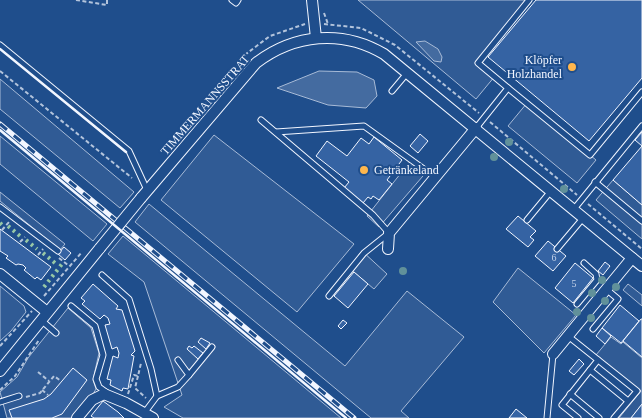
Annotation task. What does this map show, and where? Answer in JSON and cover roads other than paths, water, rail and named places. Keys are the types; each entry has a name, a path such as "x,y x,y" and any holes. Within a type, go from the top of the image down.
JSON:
{"street":[{"path":"312,0 316,38"},
{"name":"TIMMERMANNSSTRAT","path":"0,371 144,194 256,63 280,48 316,38 337,38 362,43 384,54 642,266"},
{"path":"388,249 389,233 476,128"},
{"path":"553,354 632,258"},
{"path":"0,274 37,304 44,316"},
{"path":"77,418 98,396 110,395 149,415"}],"lane":[{"path":"232,0 236,3 238,0"},
{"path":"529,0 478,63 590,155 642,92"},
{"path":"0,45 129,151 144,194"},
{"path":"392,90 408,72"},
{"path":"476,128 508,88"},
{"path":"261,120 373,215 389,233 364,253 329,296"},
{"path":"276,132 364,126 435,177"},
{"path":"574,209 642,126"},
{"path":"595,182 642,221"},
{"path":"527,220 552,191"},
{"path":"0,207 58,251"},
{"path":"557,249 584,217"},
{"path":"577,304 597,280 596,274 584,263"},
{"path":"102,275 129,299 152,370 157,396"},
{"path":"593,328 618,299 594,284"},
{"path":"71,306 95,326 103,354 96,379 99,387 110,395"},
{"path":"44,316 56,332"},
{"path":"568,336 637,390 614,418"},
{"path":"149,415 152,402 157,396 178,387 212,347"},
{"path":"547,418 553,354"},
{"path":"178,360 188,375"},
{"path":"578,418 562,405 598,360"},
{"path":"590,370 628,401"},
{"path":"570,394 599,418"},
{"path":"0,402 22,397"}],"railway":[{"path":"0,124 354,418"}],"place":[{"name":"Klöpfer Holzhandel","path":"572,67"},
{"name":"Getränkeland","path":"364,170"}]}
